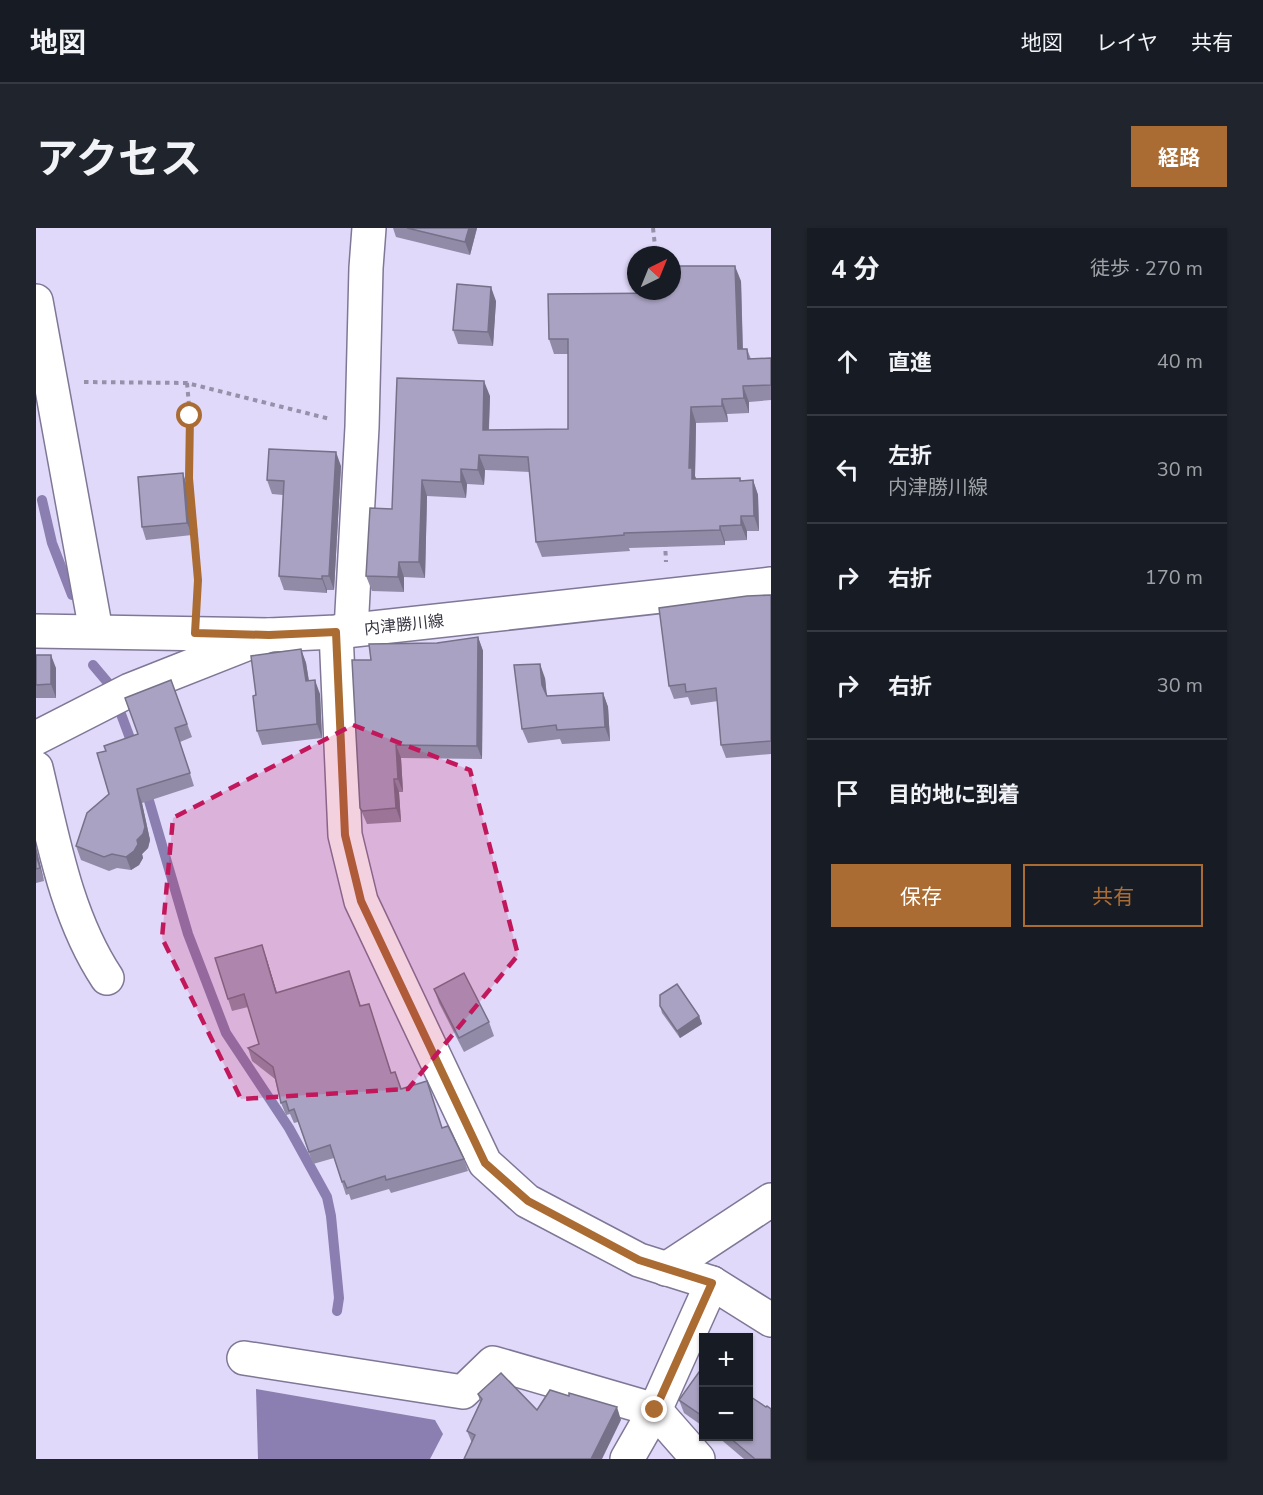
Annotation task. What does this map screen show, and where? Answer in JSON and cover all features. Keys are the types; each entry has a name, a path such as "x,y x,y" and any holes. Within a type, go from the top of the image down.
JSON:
{"street":[{"path":"369,228 362,427 344,631 345,835 361,901 485,1163 528,1201 639,1260 712,1283 771,1320"},
{"path":"36,301 96,631"},
{"name":"内津勝川線","path":"36,631 269,635 344,631 771,584"},
{"path":"36,738 130,690 269,635"},
{"path":"36,768 55,845 80,929 107,978"},
{"path":"666,1269 771,1200"},
{"path":"627,1459 655,1410 712,1283"},
{"path":"244,1358 463,1392 494,1364 655,1410 698,1459"}],"path":[{"path":"653,228 655,246"},
{"path":"51,381 187,383 362,427"},
{"path":"187,383 190,416 189,478 198,580 195,633"},
{"path":"665,537 667,596"}],"highlighted area":[{"path":"353,725 470,770 518,955 408,1089 241,1099 162,938 173,818"}],"shaded area":[{"path":"256,1389 435,1420 443,1434 430,1459 258,1459"}],"building":[{"path":"407,228 469,228 465,242"},
{"path":"681,266 735,266 738,349 747,349 748,359 771,358 771,385 743,386 744,398 722,399 722,406 691,407 689,468 692,468 692,479 753,480 754,516 741,516 741,525 720,526 720,530 624,533 624,535 536,542 528,457 479,455 478,470 461,469 461,482 422,480 419,562 399,562 398,577 366,576 370,508 392,509 397,378 484,381 483,430 568,429 568,339 549,339 548,294 627,293 627,300 681,300"},
{"path":"457,284 491,287 488,332 453,330"},
{"path":"269,449 336,452 329,576 322,576 322,579 279,576 284,481 267,480"},
{"path":"183,473 187,523 142,527 138,477"},
{"path":"771,595 771,741 721,745 716,688 686,692 685,684 669,686 659,608"},
{"path":"478,637 477,746 396,745 398,779 394,779 396,808 362,811 352,660 371,660 369,644 437,643"},
{"path":"301,649 306,681 315,680 317,724 257,731 253,696 256,695 251,656"},
{"path":"36,655 51,655 51,684 36,685"},
{"path":"540,664 542,685 547,696 603,693 605,727 557,730 556,725 522,729 514,665"},
{"path":"171,680 187,724 175,728 190,773 137,789 145,827 143,834 137,840 138,844 134,851 126,857 112,854 104,857 76,846 87,813 109,794 97,753 106,751 104,746 138,734 125,698"},
{"path":"36,854 40,868 36,869"},
{"path":"262,945 276,993 349,971 360,1006 369,1004 391,1073 395,1072 401,1089 427,1081 442,1128 448,1126 464,1159 386,1180 385,1176 347,1188 344,1181 342,1182 330,1145 309,1152 294,1109 289,1111 286,1101 281,1103 273,1067 248,1048 259,1044 244,994 228,999 215,958"},
{"path":"464,973 489,1022 459,1038 434,989"},
{"path":"677,984 699,1016 677,1031 660,1006 660,995"},
{"path":"699,1372 699,1414 679,1400"},
{"path":"501,1373 537,1410 550,1390 617,1407 591,1459 464,1459 475,1435 467,1431 482,1399 478,1394"},
{"path":"753,1398 771,1409 771,1459 755,1459 734,1441 753,1441"}],"waterway":[{"path":"42,500 52,543 72,595"},
{"path":"93,665 109,684"},
{"path":"121,714 134,749"},
{"path":"145,787 188,934 226,1033 289,1128 327,1197 339,1298 337,1311"}],"route":[{"path":"190,416 189,478 196,536 198,580 195,633 269,635 336,632 345,835 361,901 485,1163 528,1201 639,1260 712,1283 655,1410"}]}
